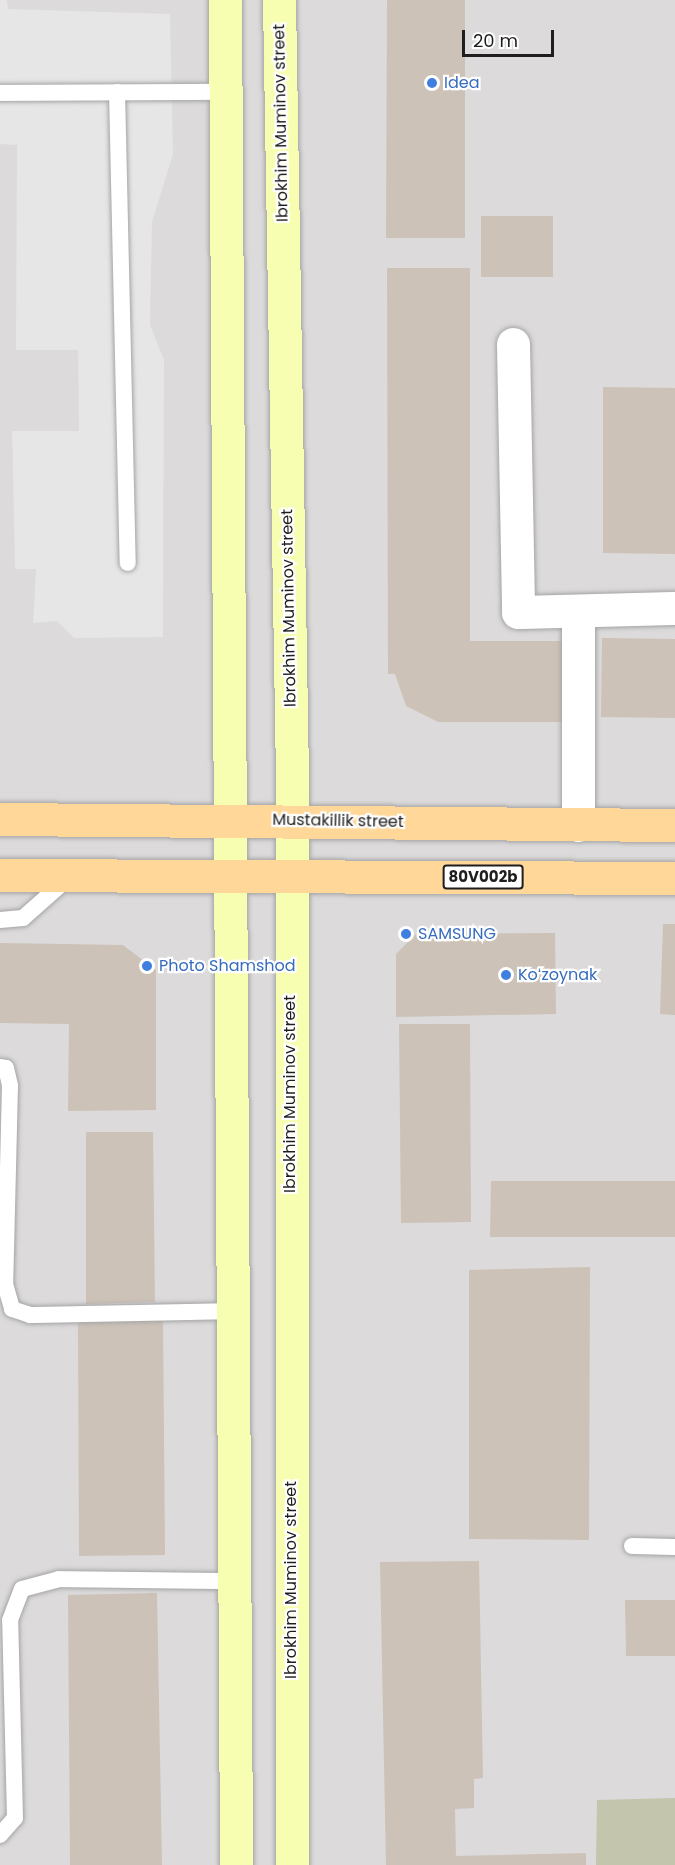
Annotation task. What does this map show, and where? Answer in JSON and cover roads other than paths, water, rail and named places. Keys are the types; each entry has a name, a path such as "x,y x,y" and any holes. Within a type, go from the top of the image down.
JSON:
{"main road":[{"path":"225,0 228,819 236,1865"},
{"name":"Ibrokhim Muminov street","path":"279,0 291,820 292,1865"},
{"name":"Mustakillik street","path":"0,819 228,819 675,825"},
{"path":"0,875 290,876"},
{"name":"80V002b","path":"290,876 675,878"}],"street":[{"path":"513,344 518,612 675,608"},
{"path":"578,612 578,825"}],"lane":[{"path":"117,92 128,563"},
{"path":"0,93 225,92"},
{"path":"0,920 23,918 70,875"},
{"path":"0,1067 6,1068 10,1086 6,1309 30,1316 231,1311"},
{"path":"632,1546 675,1547"},
{"path":"0,1835 15,1818 10,1620 22,1589 59,1579 233,1581"}],"place":[{"name":"Idea","path":"432,83"},
{"name":"SAMSUNG","path":"406,934"},
{"name":"Photo Shamshod","path":"147,966"},
{"name":"Koʻzoynak","path":"506,975"}]}
